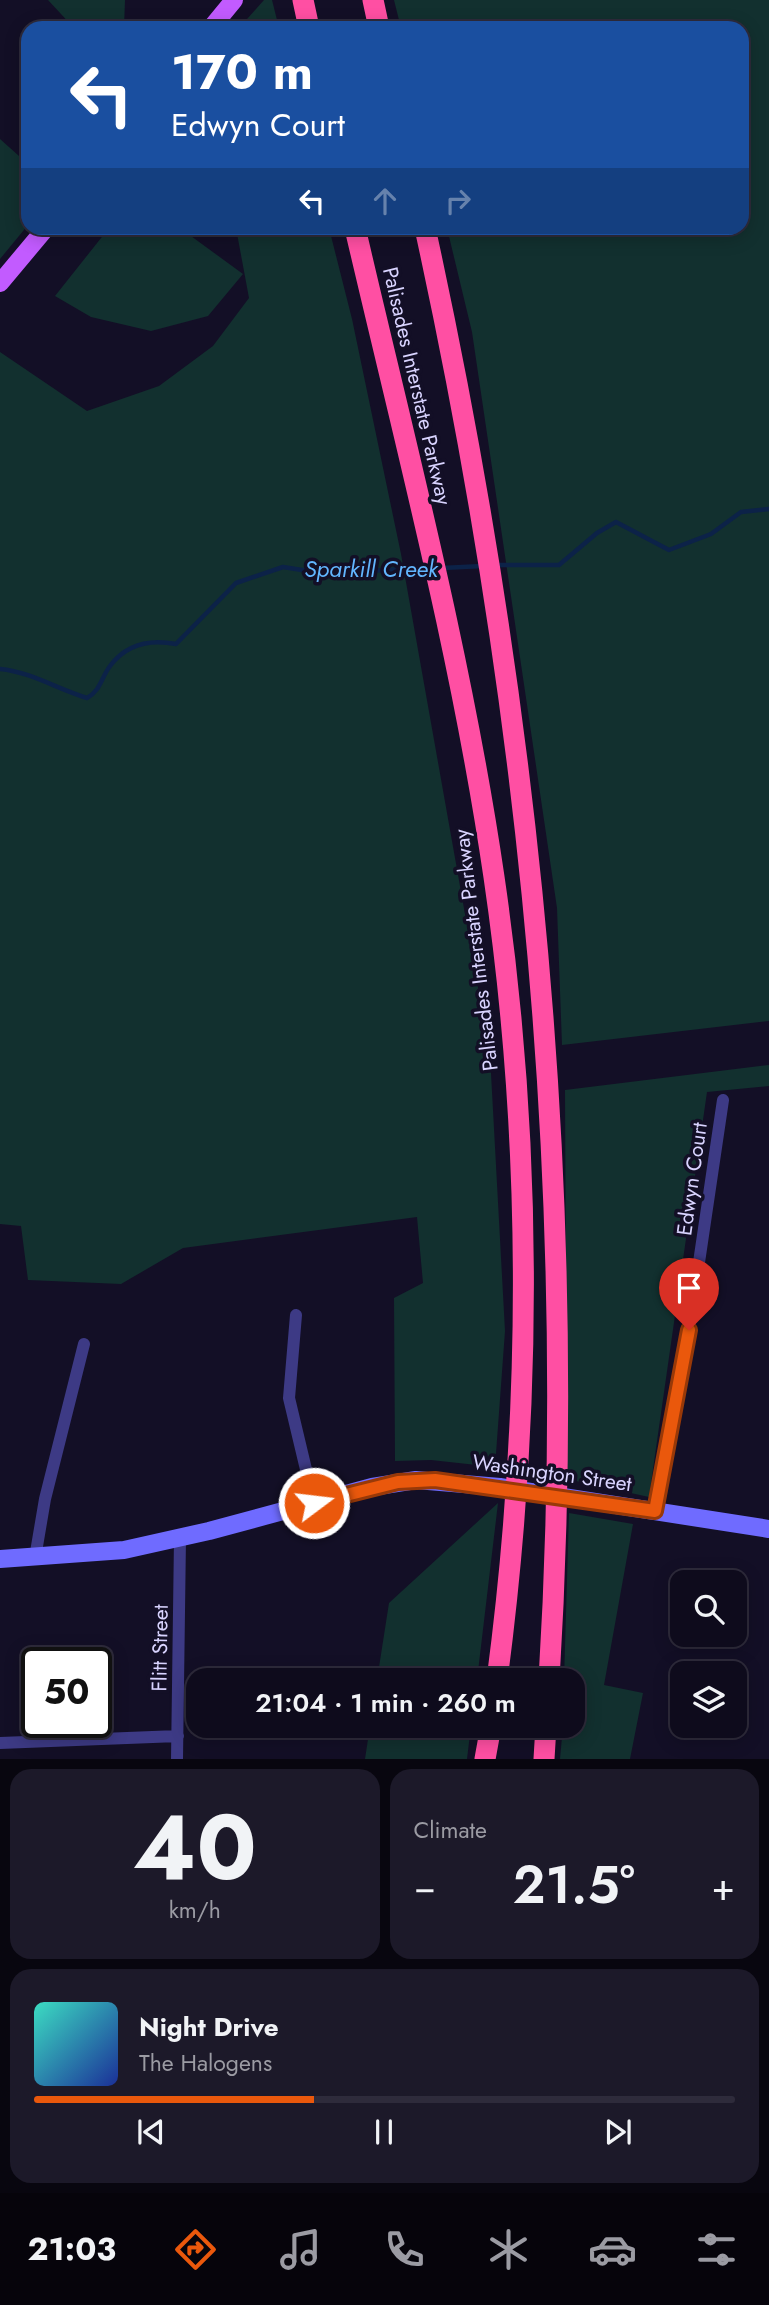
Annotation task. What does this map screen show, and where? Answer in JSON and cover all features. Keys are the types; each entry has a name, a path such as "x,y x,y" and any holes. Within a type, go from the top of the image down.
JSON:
{"highway":[{"path":"303,0 308,21"},
{"path":"373,0 378,21"},
{"name":"Palisades Interstate Parkway","path":"357,235 471,738 495,881 513,1040 524,1264 522,1407 513,1530 498,1668"},
{"name":"Palisades Interstate Parkway","path":"426,235 464,421 494,601 528,853 544,1037 558,1402 550,1668"},
{"path":"485,1759 489,1738"},
{"path":"544,1759 546,1738"}],"main road":[{"path":"217,21 234,0"},
{"path":"0,282 40,235"},
{"name":"Washington Street","path":"0,1559 124,1550 398,1482 444,1480 769,1529"}],"street":[{"name":"Edwyn Court","path":"655,1511 689,1330 723,1100"},
{"path":"296,1315 289,1398 314,1503"},
{"path":"35,1558 45,1499 84,1344"},
{"name":"Flitt Street","path":"177,1759 180,1538"},
{"path":"0,1743 178,1736"}],"green space":[{"path":"48,0 125,0 124,21 68,21"},
{"path":"264,0 272,0 277,21 245,21"},
{"path":"394,0 769,0 769,1021 562,1045 557,908 472,332 449,235 749,235 749,21 399,21"},
{"path":"0,139 21,158 21,234 0,259"},
{"path":"103,235 190,235 243,274 208,316 151,331 91,317 55,296"},
{"path":"237,235 331,235 352,319 401,554 490,1055 505,1331 495,1467 431,1460 395,1461 394,1298 423,1283 417,1217 183,1248 121,1284 28,1280 21,1226 0,1224 0,352 87,411 159,386 213,346 249,298"},
{"path":"769,1065 769,1086 707,1092 649,1497 567,1479 565,1090"},
{"path":"498,1503 478,1668 379,1668 389,1603"},
{"path":"569,1513 633,1524 604,1685 643,1693 630,1759 560,1759 562,1738 585,1738 585,1668 564,1668"},
{"path":"368,1738 470,1738 467,1759 365,1759"}],"waterway":[{"name":"Sparkill Creek","path":"495,565 559,565 597,533 616,522 669,550 711,534 741,512 769,509"},
{"name":"Sparkill Creek","path":"442,568 483,566"},
{"name":"Sparkill Creek","path":"0,669 33,677 87,698 98,688 110,666 124,652 140,644 176,644 236,583 283,567 321,573 430,568"}],"route":[{"path":"314,1503 398,1482 435,1480 500,1487 655,1511 689,1330"}]}
